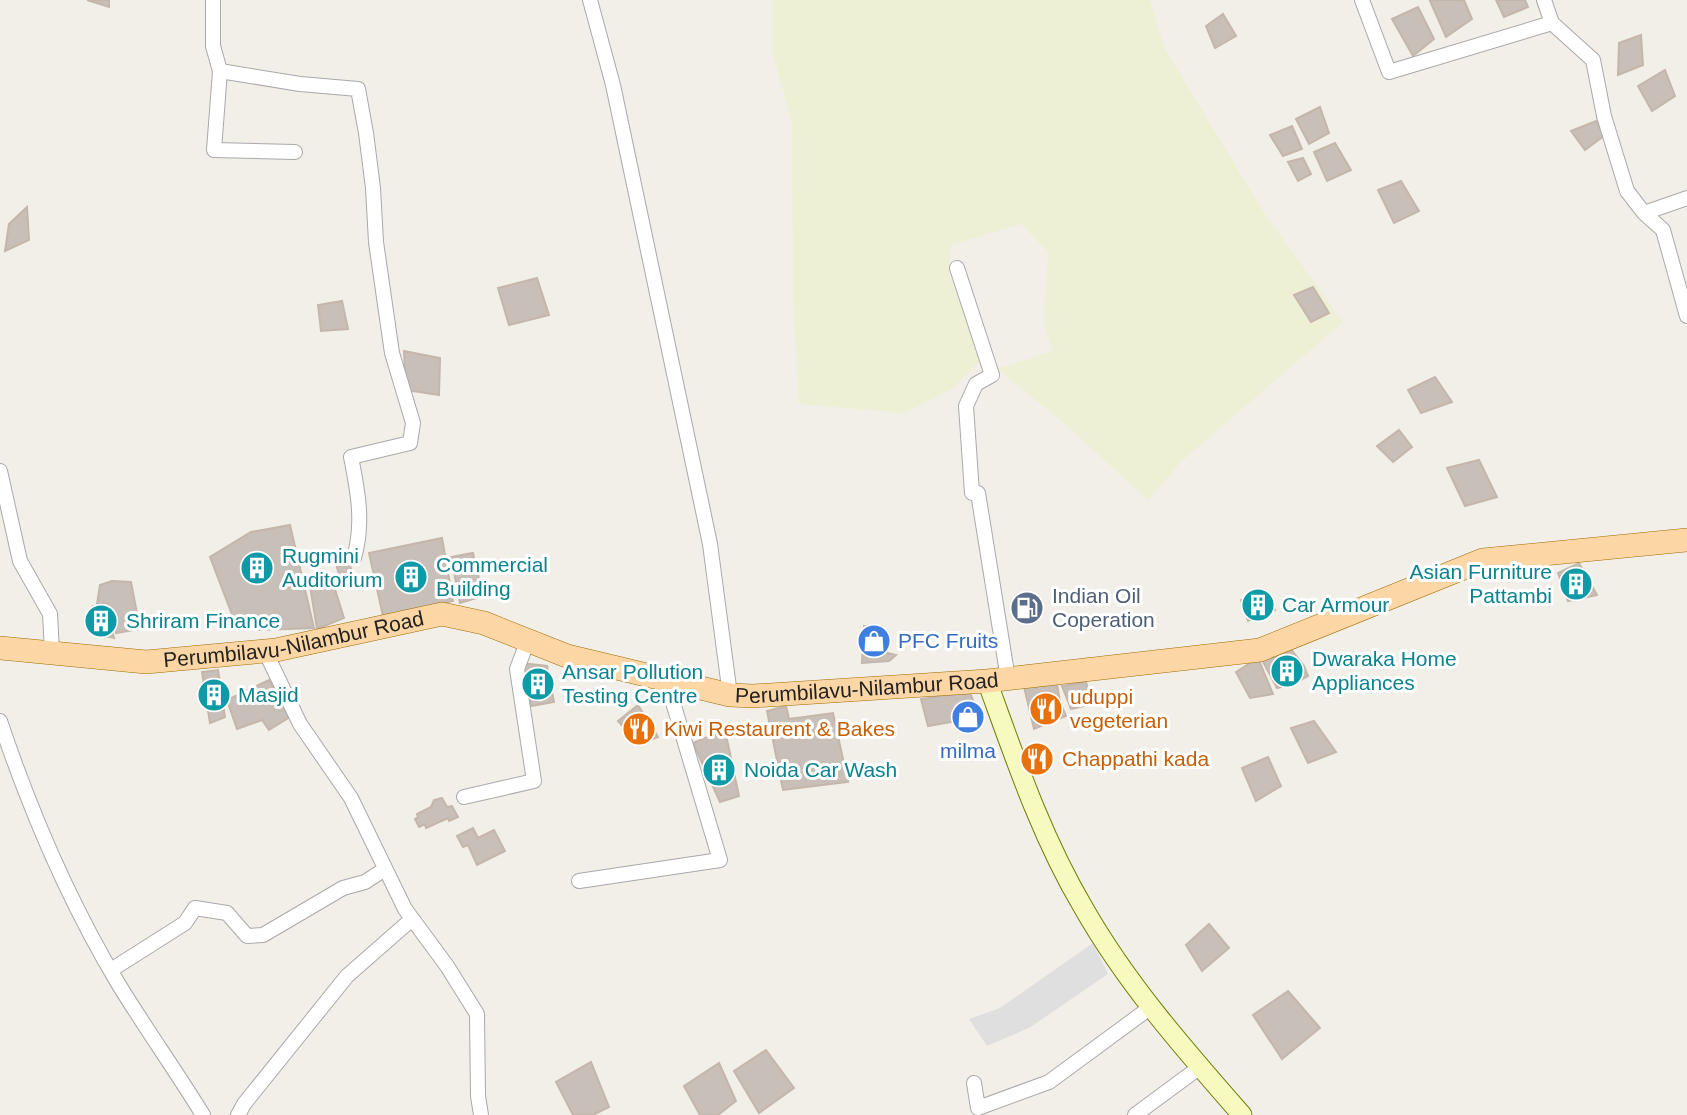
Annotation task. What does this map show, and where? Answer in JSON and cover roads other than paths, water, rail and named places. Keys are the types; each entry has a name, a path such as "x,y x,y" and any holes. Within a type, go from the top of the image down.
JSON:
{"main road":[{"name":"Perumbilavu-Nilambur Road","path":"0,648 146,662 265,651 442,614 484,623 567,656 730,695 753,696 997,680 1260,650 1483,560 1687,540"},
{"path":"997,680 1026,787 1083,908 1151,1007 1242,1115"}],"street":[{"path":"214,0 213,46 220,71 214,150 295,152"},
{"path":"590,0 613,85 708,531 730,695"},
{"path":"1362,0 1389,72 1552,23"},
{"path":"1544,0 1552,23 1593,60 1604,116 1627,191 1644,213 1663,230 1687,316"},
{"path":"220,71 300,84 358,89 366,133 376,242 392,353 413,423 410,443 351,457 360,503 359,539 354,558"},
{"path":"1644,213 1687,198"},
{"path":"957,268 992,375 976,384 966,405 972,493 978,493 997,680"},
{"path":"0,471 20,561 50,614 52,652"},
{"path":"464,797 534,781 517,669 528,640"},
{"path":"265,651 300,724 351,798 412,919 447,966 477,1014 478,1096 481,1115"},
{"path":"579,880 720,860 666,679"},
{"path":"0,721 23,791 72,900 111,970 204,1115"},
{"path":"111,970 185,923 194,908 227,913 247,936 263,935 343,888 365,882 385,869"},
{"path":"238,1115 347,975 412,919"},
{"path":"974,1083 978,1108 1049,1082 1151,1007"},
{"path":"1135,1115 1200,1067"}],"place":[{"name":"Rugmini Auditorium","path":"257,568"},
{"name":"Commercial Building","path":"411,577"},
{"name":"Asian Furniture Pattambi","path":"1576,584"},
{"name":"Car Armour","path":"1258,605"},
{"name":"Indian Oil Coperation","path":"1027,608"},
{"name":"Shriram Finance","path":"101,621"},
{"name":"PFC Fruits","path":"874,641"},
{"name":"Dwaraka Home Appliances","path":"1287,671"},
{"name":"Ansar Pollution Testing Centre","path":"538,684"},
{"name":"Masjid","path":"214,695"},
{"name":"uduppi vegeterian","path":"1046,709"},
{"name":"milma","path":"968,717"},
{"name":"Kiwi Restaurent & Bakes","path":"639,729"},
{"name":"Chappathi kada","path":"1037,759"},
{"name":"Noida Car Wash","path":"719,770"}]}
